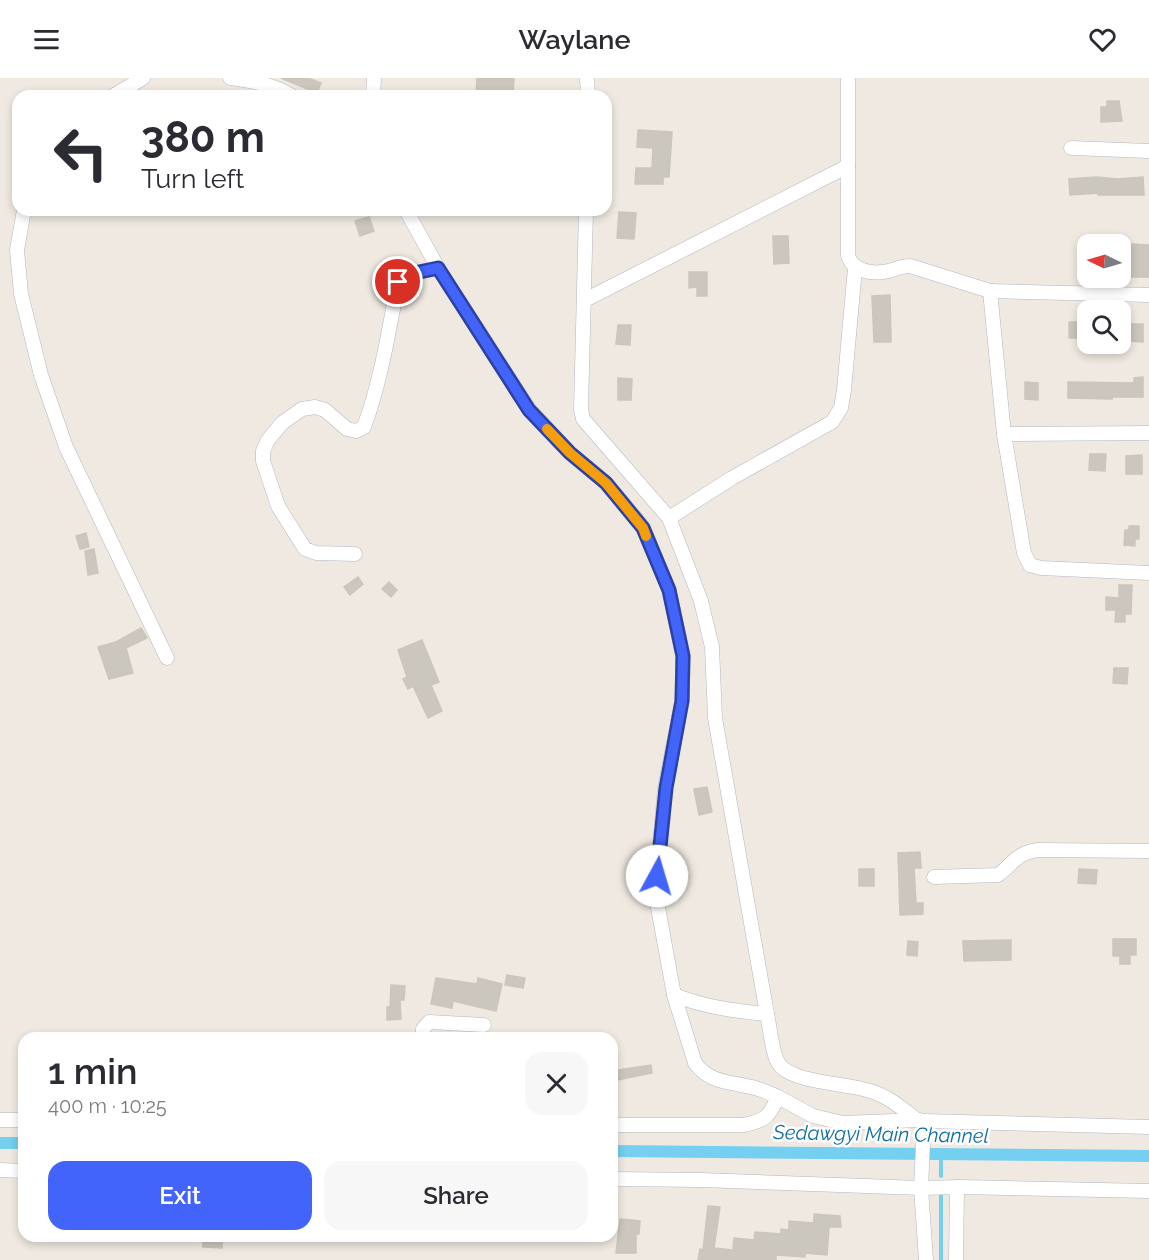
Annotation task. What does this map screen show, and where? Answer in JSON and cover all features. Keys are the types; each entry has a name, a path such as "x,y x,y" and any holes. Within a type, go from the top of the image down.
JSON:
{"street":[{"path":"123,90 143,78"},
{"path":"230,78 266,84 282,90"},
{"path":"848,78 848,255 855,268 881,273 900,266 910,266 990,291 1149,295"},
{"path":"1071,148 1149,152"},
{"path":"585,300 848,166"},
{"path":"23,216 18,250 21,294 41,375 66,447 166,658"},
{"path":"409,216 438,268 529,410 570,453 606,483 643,528 669,590 683,656 682,701 666,788 657,876 657,902 674,995 695,1063 701,1071 716,1080 758,1088 813,1116 843,1123 1149,1127"},
{"path":"586,216 581,409 583,419 669,518 701,601 712,647 715,718 767,1014 778,1063 788,1073 873,1091 895,1103 922,1125"},
{"path":"354,554 316,553 305,549 278,506 263,461 262,451 282,423 302,410 315,407 325,410 347,429 356,431 364,427 387,339 398,282 410,274 438,268"},
{"path":"669,518 732,478 832,422 841,408 844,390 855,268"},
{"path":"990,291 1004,435 1024,553 1030,565 1041,568 1149,573"},
{"path":"1004,435 1149,433"},
{"path":"934,877 998,875 1018,856 1038,850 1149,851"},
{"path":"674,995 719,1009 767,1014"},
{"path":"423,1032 429,1022 484,1025"},
{"path":"618,1125 743,1125 758,1122 770,1115 778,1097"},
{"path":"0,1120 18,1120"},
{"path":"922,1125 921,1183 927,1260"},
{"path":"0,1170 18,1171"},
{"path":"618,1179 921,1183 957,1187 1149,1191"},
{"path":"956,1260 957,1187"}],"building":[{"path":"281,78 308,78 321,83 318,90 310,90"},
{"path":"477,78 514,78 513,90 476,90"},
{"path":"1107,101 1119,101 1122,121 1101,122 1101,107 1107,107"},
{"path":"638,130 672,132 669,177 663,177 663,184 635,184 636,168 652,168 653,148 637,147"},
{"path":"1097,177 1117,179 1143,177 1144,195 1098,195 1099,193 1070,195 1069,179"},
{"path":"619,212 636,213 634,239 617,238"},
{"path":"369,217 374,231 360,236 355,221"},
{"path":"773,236 788,236 789,263 774,264"},
{"path":"1131,244 1149,245 1149,277 1131,277"},
{"path":"689,272 707,272 707,296 697,296 697,287 689,288"},
{"path":"890,295 891,342 874,342 872,296"},
{"path":"1069,322 1077,322 1077,338 1069,338"},
{"path":"1131,324 1143,324 1143,342 1131,341"},
{"path":"618,325 631,325 630,345 616,344"},
{"path":"1143,377 1143,397 1068,398 1068,382 1134,383 1134,378"},
{"path":"618,378 632,379 631,400 618,400"},
{"path":"1025,382 1038,383 1038,400 1025,399"},
{"path":"1090,454 1106,454 1105,471 1089,470"},
{"path":"1142,455 1142,474 1126,474 1126,456"},
{"path":"1129,526 1139,526 1139,539 1135,539 1135,546 1124,545 1125,530 1129,530"},
{"path":"86,533 89,547 80,549 76,536"},
{"path":"94,549 98,573 88,575 85,551"},
{"path":"358,577 363,584 350,595 344,587"},
{"path":"389,582 397,590 391,597 382,589"},
{"path":"1119,585 1132,585 1131,614 1125,614 1125,622 1115,622 1116,610 1106,610 1106,597 1119,598"},
{"path":"141,628 147,638 126,648 133,673 109,679 98,647 116,642"},
{"path":"422,640 439,682 431,685 442,711 428,718 413,686 408,689 403,679 407,677 398,650"},
{"path":"1114,668 1128,668 1127,684 1113,683"},
{"path":"707,787 712,812 699,815 694,789"},
{"path":"920,852 921,868 914,868 916,903 923,903 923,914 900,915 898,853"},
{"path":"859,869 874,869 874,886 859,886"},
{"path":"1079,869 1097,870 1096,884 1078,883"},
{"path":"1113,939 1136,939 1136,955 1130,955 1130,964 1120,964 1120,956 1113,956"},
{"path":"1011,940 1011,960 964,961 963,941"},
{"path":"908,941 918,942 917,956 907,955"},
{"path":"507,975 525,978 523,988 505,985"},
{"path":"436,978 477,984 478,978 502,984 496,1011 453,1001 452,1008 431,1004"},
{"path":"391,985 405,986 404,1000 400,1000 401,1019 387,1020"},
{"path":"651,1065 652,1073 618,1080 618,1070"},
{"path":"708,1206 720,1207 714,1248 733,1250 734,1238 754,1240 755,1232 781,1234 781,1229 789,1230 789,1221 814,1223 814,1214 840,1216 841,1227 829,1227 827,1255 805,1253 805,1257 776,1255 776,1260 698,1260 700,1249 703,1250"},
{"path":"620,1219 640,1221 639,1234 636,1234 636,1253 616,1253"},
{"path":"203,1242 222,1242 222,1248 203,1247"}],"waterway":[{"name":"Sedawgyi Main Channel","path":"0,1143 18,1143"},
{"name":"Sedawgyi Main Channel","path":"618,1151 1149,1156"},
{"path":"941,1155 941,1176"},
{"path":"941,1192 941,1260"}],"slow traffic":[{"path":"547,429 570,453 606,483 643,528 646,536"}],"route":[{"path":"398,282 418,271 438,268 529,410 570,453 606,483 643,528 669,590 683,656 682,701 666,788 657,876"}]}
